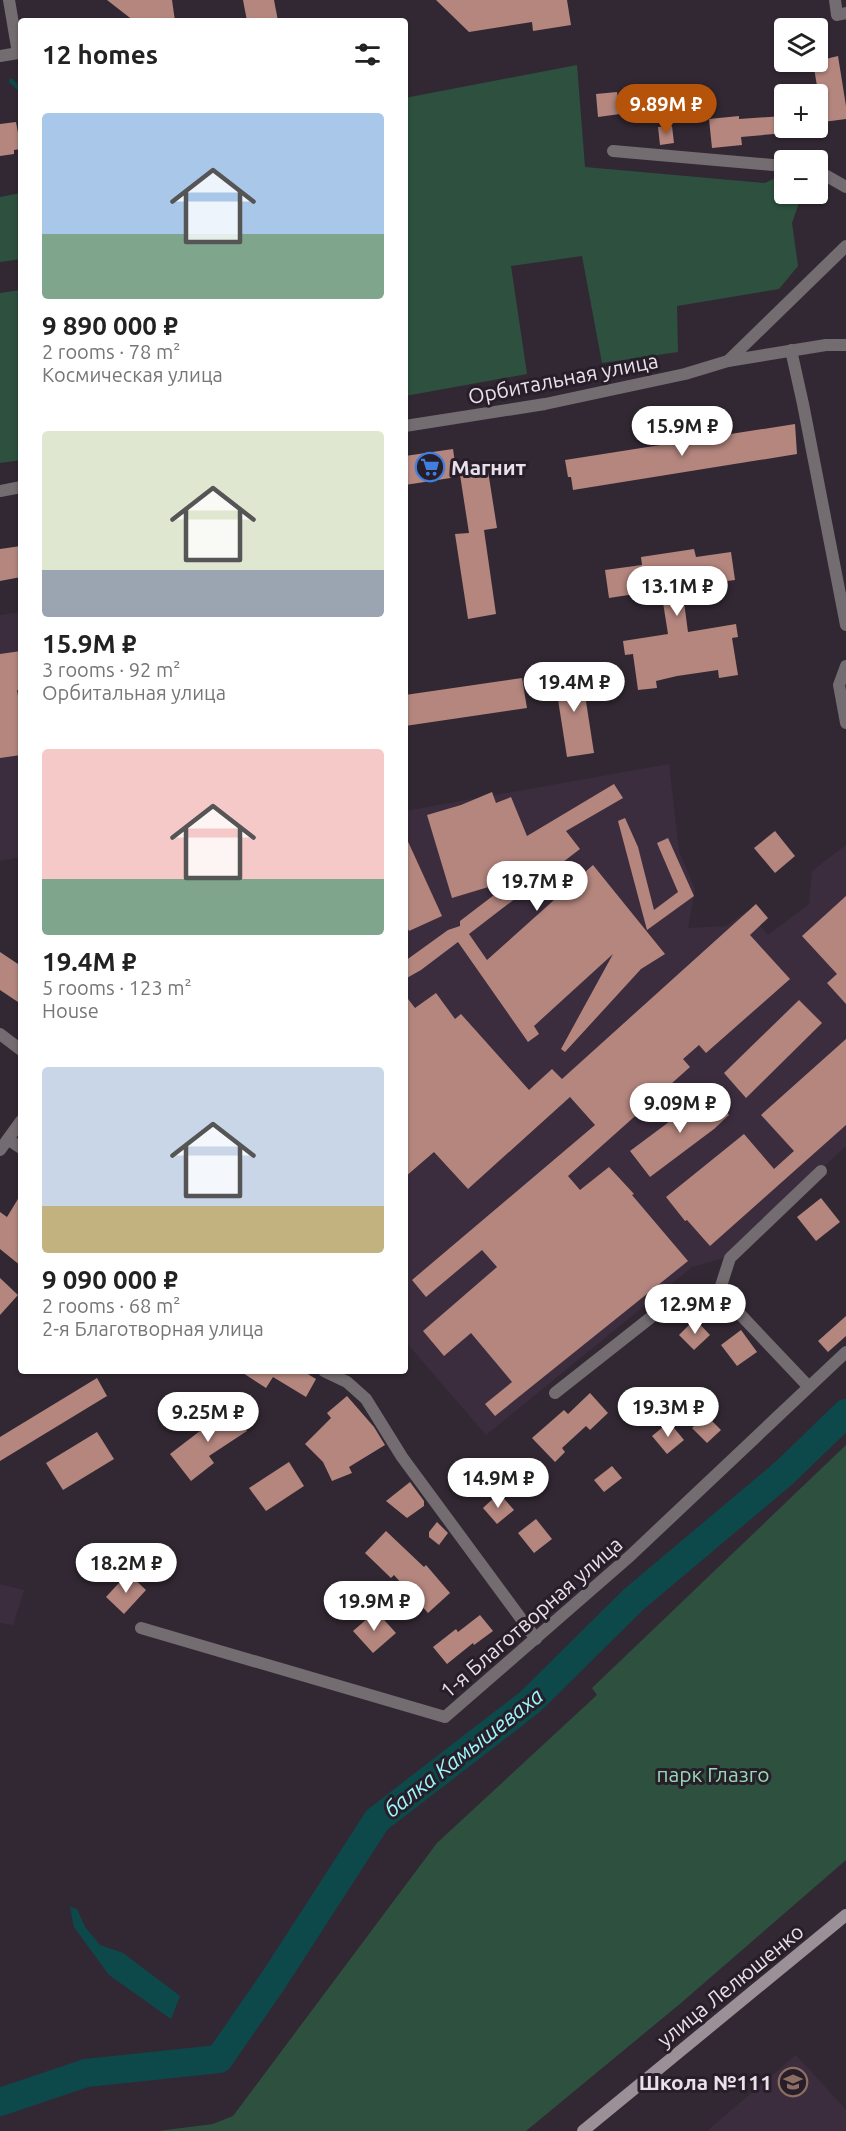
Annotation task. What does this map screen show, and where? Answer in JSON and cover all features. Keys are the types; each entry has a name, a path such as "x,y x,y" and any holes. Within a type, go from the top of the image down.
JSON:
{"street":[{"path":"0,56 18,53 9,0"},
{"path":"835,0 842,14"},
{"path":"613,152 774,165"},
{"path":"828,177 846,187"},
{"path":"728,361 846,246"},
{"name":"Орбитальная улица","path":"408,426 545,404 685,374 728,361 826,345 846,345"},
{"path":"791,350 846,625"},
{"path":"0,491 18,488"},
{"path":"846,666 839,685 846,723"},
{"path":"0,1034 18,1048"},
{"path":"0,1150 18,1126"},
{"path":"9,1140 18,1146"},
{"path":"719,1292 730,1258 820,1171"},
{"path":"719,1292 808,1386"},
{"path":"555,1393 659,1311 719,1292"},
{"name":"1-я Благотворная улица","path":"141,1628 445,1717 630,1556 846,1352"},
{"path":"330,1374 347,1382 366,1399 402,1457 536,1639"},
{"name":"улица Лелюшенко","path":"583,2131 846,1916"}],"shaded area":[{"path":"18,612 18,858 0,861 0,615"},
{"path":"669,764 679,851 695,889 688,928 726,926 747,911 768,935 809,904 812,871 846,845 846,1146 724,1258 692,1267 486,1435 408,1344 408,810"},
{"path":"0,1584 24,1590 13,1625 0,1623"},
{"path":"70,1907 77,1909 85,1927 100,1945 123,1953 180,1996 171,2019 109,1975 74,1927"},
{"name":"Школа №111","path":"796,2055 846,2110 846,2131 707,2131"}],"green space":[{"path":"577,65 585,167 765,183 774,179 774,204 799,204 792,223 798,266 779,289 677,306 678,352 602,363 582,256 511,266 527,374 408,395 408,97"},
{"path":"18,194 18,259 0,262 0,197"},
{"path":"18,290 18,460 0,463 0,293"},
{"name":"парк Глазго","path":"846,1445 846,1860 681,2003 526,2131 158,2131 213,2124 233,2116 437,1843 597,1695 592,1688"}],"building":[{"path":"107,0 172,0 175,18 130,18"},
{"path":"243,0 274,0 277,18 246,18"},
{"path":"436,0 567,0 571,25 533,31 532,22 469,32"},
{"path":"838,56 846,119 828,121 828,84 817,84 815,72 828,72 828,58"},
{"path":"617,92 620,114 598,117 596,94"},
{"path":"739,116 739,119 774,117 774,134 741,137 742,145 712,148 709,119"},
{"path":"16,122 18,149 14,150 14,154 0,156 0,124"},
{"path":"672,126 674,143 660,145 658,127"},
{"path":"795,424 797,454 573,490 571,477 568,477 565,460"},
{"name":"Магнит","path":"453,449 457,477 408,485 408,456"},
{"path":"488,471 497,528 484,530 496,614 468,619 455,534 469,533 460,475"},
{"path":"18,546 18,578 0,581 0,549"},
{"path":"694,549 696,557 731,552 735,580 682,587 688,632 736,624 738,637 732,638 738,675 719,678 718,670 677,676 656,681 657,688 638,690 633,654 625,655 623,641 668,634 661,590 609,598 605,570 642,565 641,557"},
{"path":"18,651 18,755 0,758 0,654"},
{"path":"581,669 594,753 567,757 554,674"},
{"path":"522,678 527,708 408,726 408,695"},
{"path":"614,784 623,798 566,831 580,849 469,934 487,960 593,865 665,954 641,969 565,1052 561,1049 613,954 534,1026 539,1034 528,1042 458,942 408,977 408,959 448,930 460,926 460,921 515,879 452,898 427,815 461,805 492,792 496,803 511,797 527,836"},
{"path":"625,818 638,847 654,910 678,892 657,843 668,838 694,896 647,930 618,821"},
{"path":"775,831 795,856 775,873 754,848"},
{"path":"408,842 442,916 409,931 408,929"},
{"path":"846,896 846,1004 827,983 837,974 802,936"},
{"path":"756,904 768,918 750,935 790,979 706,1053 699,1045 683,1059 690,1067 568,1176 580,1190 609,1167 688,1261 495,1416 485,1404 512,1382 471,1333 444,1356 423,1331 497,1267 482,1250 426,1297 412,1280 595,1125 570,1097 468,1189 434,1152 408,1174 408,999 415,1008 436,993 455,1019 461,1014 529,1090 552,1069 562,1079"},
{"path":"0,952 18,964 18,1002 0,990"},
{"path":"799,1000 822,1023 746,1098 724,1073"},
{"path":"846,1039 846,1125 710,1246 687,1220 685,1221 666,1197 744,1134 774,1169 794,1151 761,1115"},
{"path":"708,1089 729,1115 650,1177 630,1151 693,1104"},
{"path":"821,1198 840,1222 816,1241 797,1217"},
{"path":"18,1199 18,1264 0,1249 0,1212 7,1217"},
{"path":"0,1278 18,1295 0,1315"},
{"path":"846,1316 846,1336 828,1352 818,1341"},
{"path":"695,1319 710,1335 694,1350 679,1335"},
{"path":"741,1330 757,1352 737,1366 721,1345"},
{"path":"245,1374 308,1374 316,1379 306,1397 273,1377 266,1388"},
{"path":"97,1378 107,1396 0,1461 0,1437"},
{"path":"590,1393 608,1413 590,1430 586,1426 562,1448 565,1452 555,1462 532,1438 564,1410 568,1414"},
{"path":"347,1396 374,1427 385,1445 349,1467 352,1473 332,1481 323,1462 305,1444 331,1418 327,1413"},
{"path":"229,1405 247,1431 209,1456 214,1463 191,1481 170,1454 209,1424 207,1420"},
{"path":"706,1415 721,1430 707,1443 692,1428"},
{"path":"669,1422 684,1440 667,1454 652,1436"},
{"path":"97,1432 114,1459 63,1490 46,1463"},
{"path":"289,1462 304,1486 266,1511 249,1488"},
{"path":"612,1466 622,1478 604,1492 594,1480"},
{"path":"410,1482 424,1501 424,1506 407,1518 386,1501"},
{"path":"499,1493 514,1510 497,1524 483,1508"},
{"path":"536,1519 552,1539 534,1553 518,1533"},
{"path":"437,1522 448,1533 439,1545 429,1537 429,1532"},
{"path":"386,1531 424,1567 426,1565 450,1593 428,1613 394,1575 391,1578 365,1553"},
{"path":"128,1573 146,1590 124,1614 106,1597"},
{"path":"376,1611 396,1633 373,1653 353,1631"},
{"path":"480,1615 493,1631 474,1645 473,1643 447,1664 433,1647 456,1629 458,1632"}],"waterway":[{"path":"11,81 18,87"},
{"name":"балка Камышеваха","path":"0,2102 86,2073 219,2059 273,1981 377,1820 530,1702 633,1600 784,1473 846,1413"}],"place":[{"name":"Магнит","path":"430,467"},
{"name":"Школа №111","path":"793,2082"}]}
